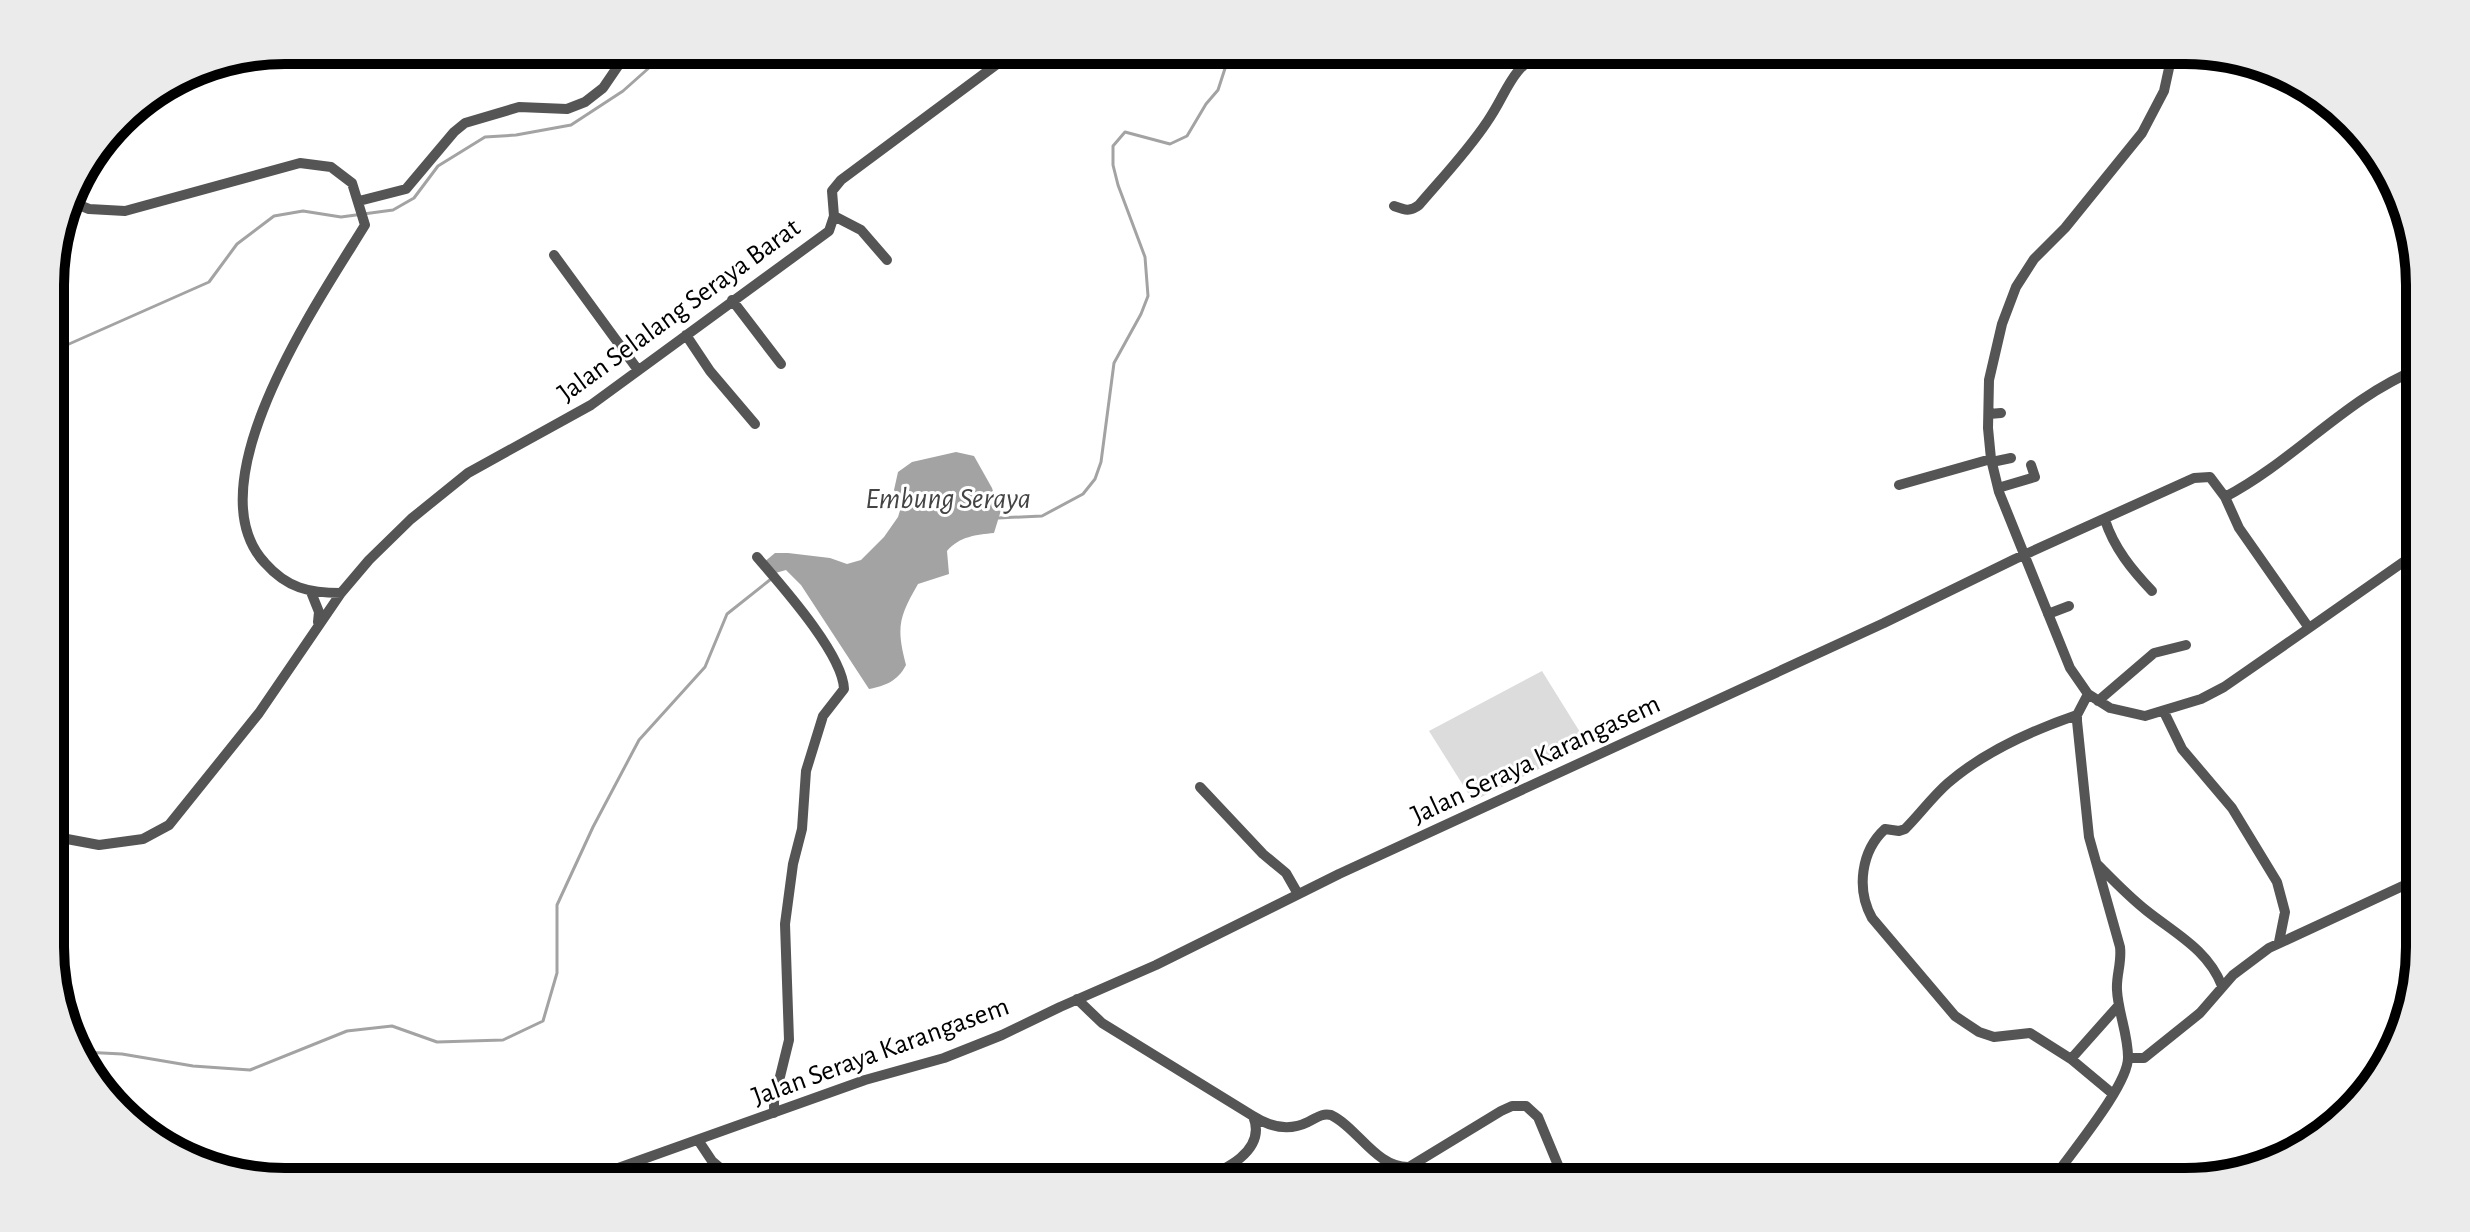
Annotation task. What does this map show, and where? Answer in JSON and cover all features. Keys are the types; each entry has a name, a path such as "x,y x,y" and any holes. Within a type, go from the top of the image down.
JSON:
{"street":[{"path":"360,203 401,193 465,123 519,107 567,109 585,102 603,88 619,64"},
{"name":"Jalan Selalang Seraya Barat","path":"64,837 99,845 143,839 169,825 259,713 341,593 380,549 449,487 484,464 591,405 829,231 834,216 832,191 841,180 997,64"},
{"path":"1394,206 1412,210 1419,205 1484,126 1513,75 1525,64"},
{"path":"2170,64 2164,91 2142,133 2081,209 2034,259 2016,287 2002,324 1989,380 1989,414 1994,437 1992,460 1998,488 2070,668 2088,694 2110,708 2145,716 2164,712 2212,695 2406,560"},
{"path":"79,205 89,209 125,211 300,163 331,167 352,183 365,225 291,345 253,439 241,502 244,524 261,560 290,586 311,592 341,593"},
{"path":"834,216 861,230 887,260"},
{"path":"554,255 638,370"},
{"path":"732,300 781,364"},
{"path":"686,335 710,371 755,424"},
{"path":"2309,628 2239,528 2225,497 2259,477 2382,386 2406,375"},
{"path":"1989,414 2001,413"},
{"path":"1899,485 1992,460 2011,458"},
{"path":"1998,488 2035,477 2031,465"},
{"name":"Jalan Seraya Karangasem","path":"619,1168 865,1080 967,1050 1156,965 1298,894 2023,556 2203,476 2217,483 2225,497"},
{"path":"2105,520 2116,546 2152,591"},
{"path":"757,557 831,655 844,679 844,689 823,716 806,771 802,829 793,864 785,924 789,1040 774,1101 774,1113"},
{"path":"311,592 319,612 318,624"},
{"path":"2048,614 2069,606"},
{"path":"2098,701 2154,653 2186,645"},
{"path":"2061,1168 2113,1094 2128,1058 2117,980 2122,960 2086,821 2077,715 2088,694"},
{"path":"2164,712 2182,749 2232,808 2277,882 2285,912 2279,942"},
{"path":"2077,715 2022,738 1962,773 1942,789 1905,829 1885,829 1866,855 1863,873 1872,918 1955,1016 1979,1032 1994,1037 2030,1033 2071,1059 2113,1094"},
{"path":"1200,787 1263,854 1286,873 1298,894"},
{"path":"2096,862 2147,911 2196,947 2211,965 2222,986"},
{"path":"2128,1058 2144,1058 2200,1013 2222,986 2256,956 2279,942 2406,884"},
{"path":"1077,999 1102,1023 1272,1126 1303,1124 1323,1113 1331,1115 1381,1157 1402,1168 1409,1167 1501,1111 1512,1106 1526,1106 1538,1117 1559,1168"},
{"path":"2071,1059 2119,1005"},
{"path":"1225,1168 1243,1156 1256,1135 1257,1125 1253,1116"},
{"path":"698,1140 720,1168"}],"shaded area":[{"path":"1542,671 1588,745 1473,801 1429,731"}],"water":[{"name":"Embung Seraya","path":"956,452 974,456 1002,507 994,533 957,542 947,551 949,574 918,584 901,623 906,665 890,682 869,689 801,585 786,570 772,574 763,563 775,553 830,558 847,564 861,560 884,537 898,517 902,504 894,490 898,472 912,462"}],"waterway":[{"path":"64,346 209,282 237,244 274,216 303,211 341,217 393,210 414,198 438,166 485,137 571,125 623,91 653,64"},
{"path":"998,518 1042,516 1083,494 1095,479 1101,462 1114,363 1148,296 1145,257 1118,185 1113,165 1113,146 1125,132 1170,144 1187,136 1218,90 1226,64"},
{"path":"91,1052 250,1070 347,1031 392,1026 437,1042 503,1040 543,1021 557,973 557,905 593,827 639,740 705,667 727,614 771,579"}]}
